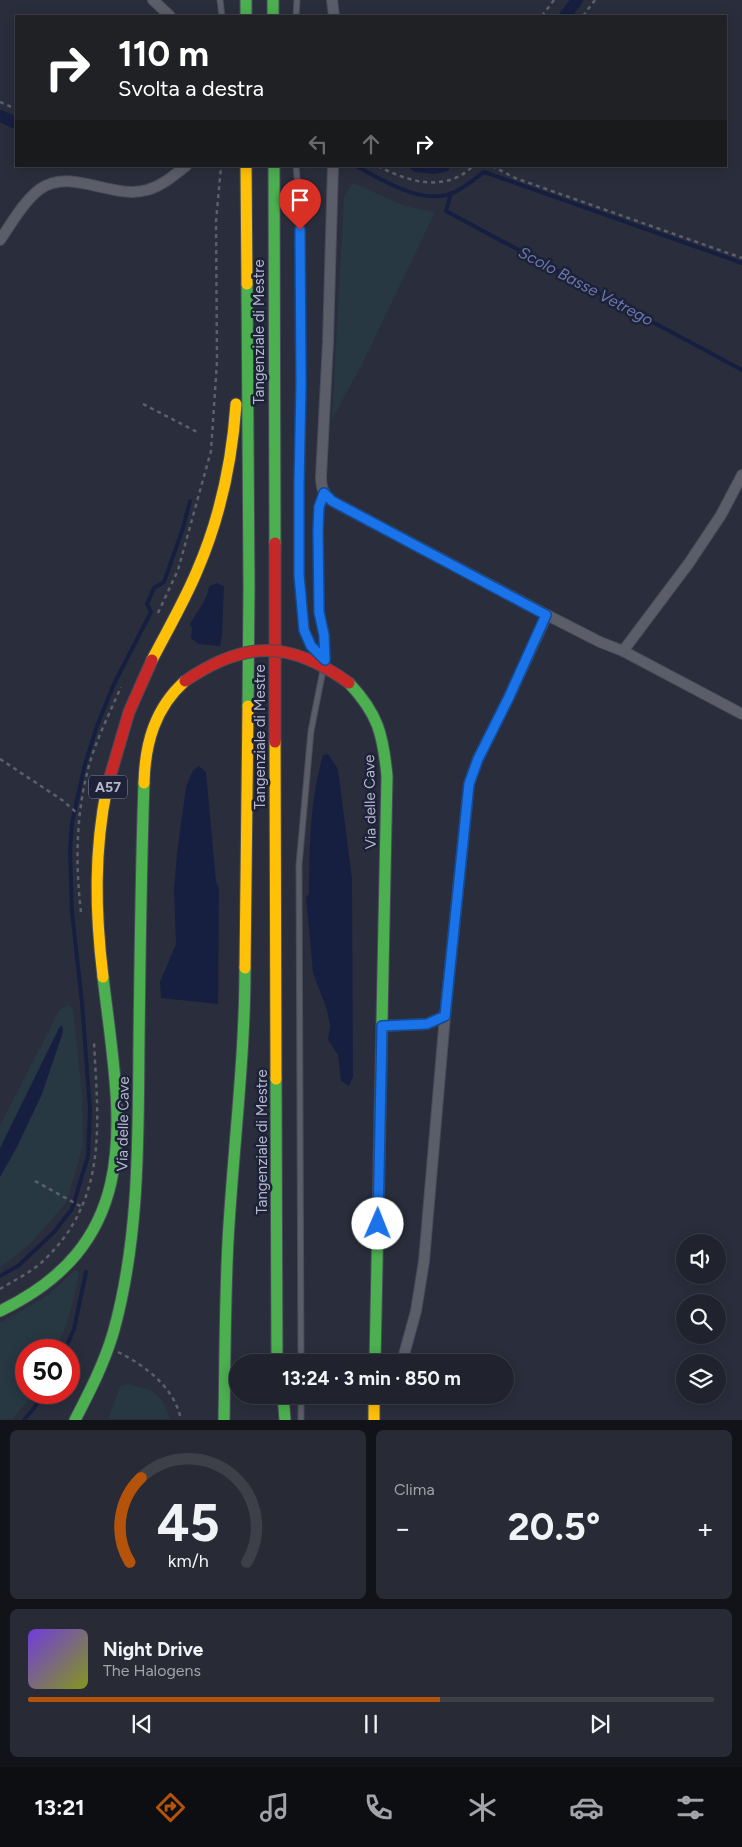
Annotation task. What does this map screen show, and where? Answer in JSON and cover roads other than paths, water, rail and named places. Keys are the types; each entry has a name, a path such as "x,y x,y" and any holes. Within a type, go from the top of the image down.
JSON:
{"main road":[{"path":"246,0 246,15"},
{"path":"272,0 273,15"},
{"name":"A57","path":"224,1420 228,1241 246,1018 249,587 246,167"},
{"name":"Tangenziale di Mestre","path":"274,167 277,1307"},
{"name":"A57","path":"0,1311 49,1284 76,1256 100,1218 110,1189 115,1164 117,1101 100,937 96,862 100,824 111,768 127,719 144,678 197,572 224,489 235,425 246,236"},
{"name":"Via delle Cave","path":"74,1420 88,1397 115,1326 127,1278 137,1193 141,860 145,760 149,736 161,708 185,680 206,665 242,652 268,650 293,653 317,662 339,675 362,697 376,721 383,740 387,776 375,1354"},
{"path":"277,1307 277,1354"},
{"path":"277,1307 280,1354"},
{"path":"277,1404 277,1420"},
{"path":"284,1404 285,1420"},
{"path":"374,1404 374,1420"}],"street":[{"path":"153,0 169,15"},
{"path":"332,0 334,15"},
{"path":"0,240 29,199 41,188 56,181 68,180 106,189 133,192 158,186 185,167"},
{"path":"334,167 321,477 324,493 332,501 546,615 600,642 623,651 742,714"},
{"path":"623,651 689,563 720,516 742,475"},
{"path":"404,1354 416,1311 424,1261 445,1016 469,784 478,759 509,697 546,615"},
{"path":"382,1026 427,1024 445,1016"}],"lane":[{"path":"220,0 222,15"},
{"path":"296,15 297,0"},
{"path":"296,167 300,212 301,284 299,575 304,630 311,646 325,660"},
{"path":"301,1354 299,865 311,731 325,660 324,635 319,612 318,530 319,507 324,493"},
{"path":"301,1404 301,1420"}],"water":[{"path":"217,583 224,586 220,646 198,644 191,638 192,628 190,624 204,601 209,586"},
{"path":"328,754 338,769 352,879 353,1077 349,1086 341,1081 338,1055 328,1040 330,1026 327,1010 313,973 306,897 309,894 310,841 315,789 323,755"},
{"path":"199,766 206,772 216,881 219,890 218,1004 161,998 160,982 176,944 174,890 186,787 193,770"},
{"path":"62,1025 63,1032 42,1094 17,1147 0,1177 0,1148"}],"waterway":[{"path":"566,15 577,0"},
{"path":"0,116 15,123"},
{"path":"358,167 404,190 430,196 443,196 455,192 484,172 742,263"},
{"path":"426,167 440,167"},
{"name":"Scolo Basse Vetrego","path":"451,193 446,211 742,370"},
{"path":"0,1276 18,1266 54,1232 72,1209 88,1156 90,1109 82,1003 72,912 70,850 72,823 85,764 97,726 114,684 151,612 147,604 154,588 164,582 183,528 190,501"},
{"path":"70,1339 74,1329 86,1272"},
{"path":"24,1420 37,1404"}]}
